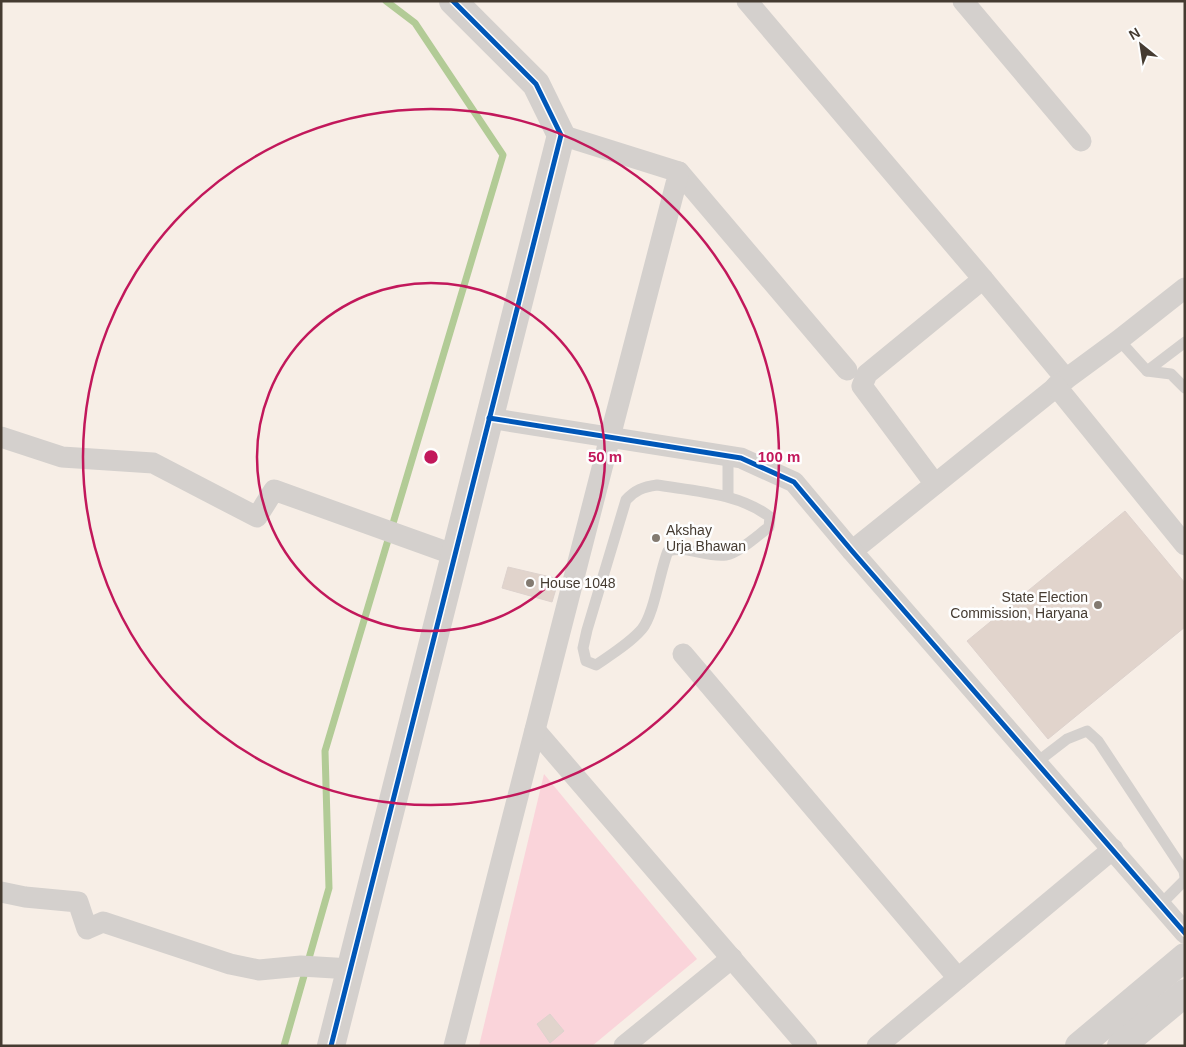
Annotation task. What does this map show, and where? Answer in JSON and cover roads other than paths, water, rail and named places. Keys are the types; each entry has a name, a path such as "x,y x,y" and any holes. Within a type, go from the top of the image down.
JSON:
{"street":[{"path":"747,1 983,279 1185,545"},
{"path":"963,1 1081,141"},
{"path":"331,1046 561,134 536,84 459,3"},
{"path":"561,134 680,172 847,370"},
{"path":"454,1046 680,172"},
{"path":"935,484 862,386 863,381 867,374 983,279"},
{"path":"852,551 1061,383 1185,288"},
{"path":"489,418 741,458 794,482 1185,932"},
{"path":"1,437 62,457 153,463 257,517 274,490 454,555"},
{"path":"683,654 958,978"},
{"path":"535,730 807,1046"},
{"path":"877,1046 1112,849"},
{"path":"1,892 25,897 78,902 87,928 104,922 230,964 259,970 301,966 350,969"},
{"path":"1080,1046 1185,957"},
{"path":"624,1046 732,958"},
{"path":"1127,1044 1185,993"}],"lane":[{"path":"1119,340 1147,371 1171,374 1185,388"},
{"path":"1147,371 1185,342"},
{"path":"728,456 728,496"},
{"path":"656,485 728,496 762,511 770,517 769,527 733,554 724,556 676,548 668,551 648,618 642,628 614,653 596,665 586,661 583,648 587,630 626,500 634,491 646,486 656,485"},
{"path":"1037,762 1067,739 1087,731 1098,741 1184,871 1185,878 1160,904"}],"waterway":[{"path":"284,1046 329,888 325,751 503,155 415,23 386,1"}],"place":[{"name":"Akshay Urja Bhawan","path":"656,538"},
{"name":"House 1048","path":"530,583"},
{"name":"State Election Commission, Haryana","path":"1098,605"}]}
